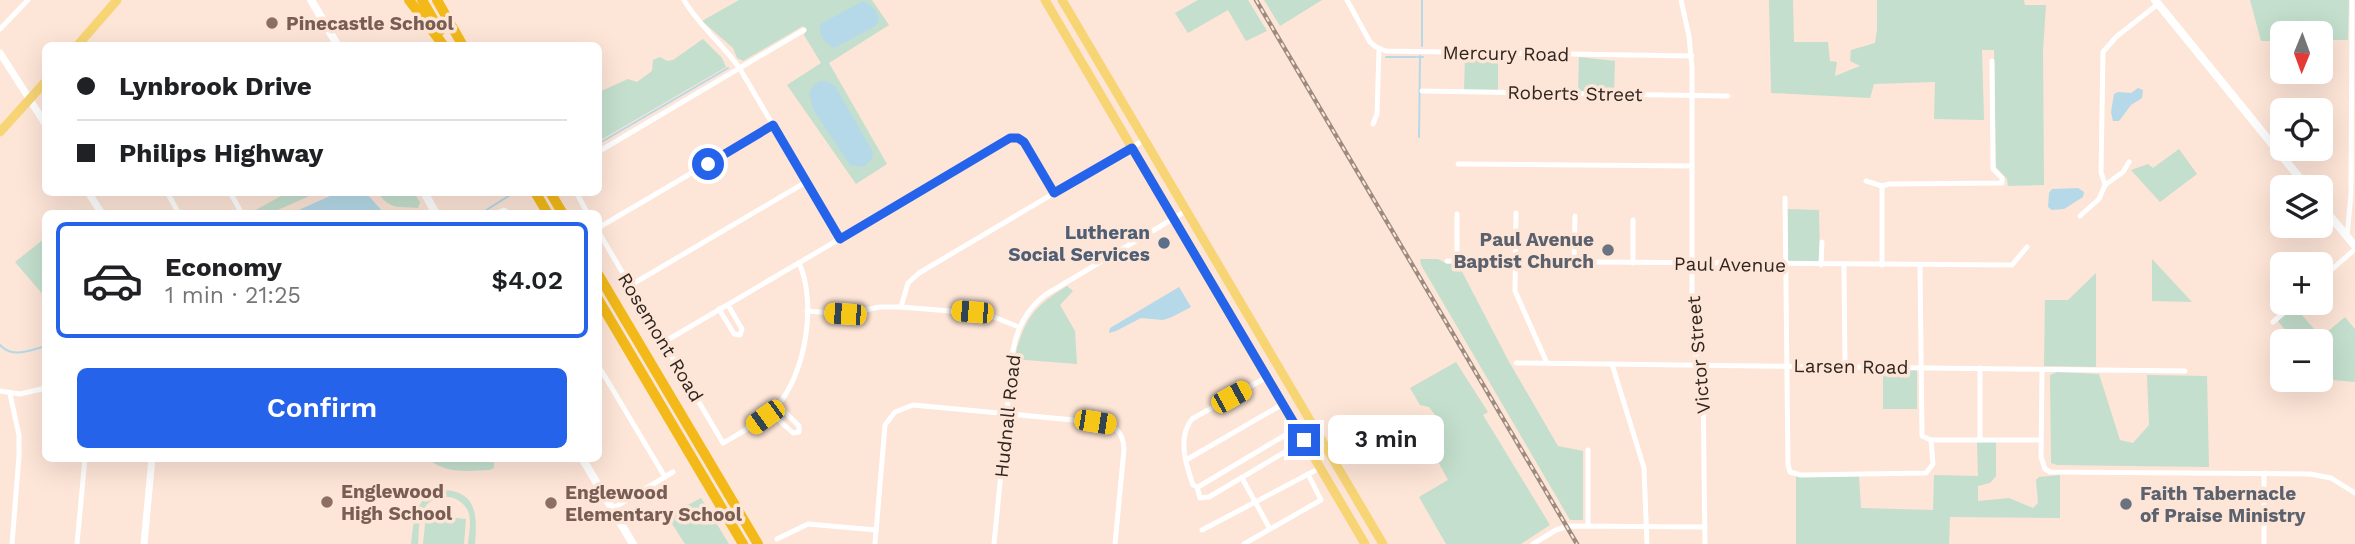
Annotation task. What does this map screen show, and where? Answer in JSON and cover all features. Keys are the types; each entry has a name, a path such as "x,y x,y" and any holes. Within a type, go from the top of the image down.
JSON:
{"highway":[{"path":"409,0 443,42"},
{"path":"422,0 444,42"},
{"path":"437,0 462,42"},
{"path":"445,0 462,42"},
{"path":"602,281 758,544"},
{"path":"602,306 743,544"}],"main road":[{"path":"80,42 117,0"},
{"path":"311,0 336,42"},
{"path":"1045,0 1365,544"},
{"path":"1062,0 1383,544"},
{"path":"2156,2 2297,175"},
{"path":"0,132 42,85"},
{"path":"2333,220 2355,247"},
{"path":"584,462 633,544"}],"street":[{"path":"1,24 28,0"},
{"path":"684,0 700,24 726,49 740,69 840,239"},
{"path":"1347,0 1370,42 1379,49 1377,114 1373,124"},
{"name":"Victor Street","path":"1681,0 1692,56 1691,264 1696,358 1704,392 1705,544"},
{"path":"2347,237 2351,213 2353,140 2352,0"},
{"path":"2105,185 2101,172 2103,52 2156,2"},
{"path":"602,150 804,30"},
{"name":"Mercury Road","path":"1379,49 1692,56"},
{"path":"1,58 42,119"},
{"path":"1866,181 1882,186 2002,183 2002,178 1993,169 1992,61"},
{"name":"Roberts Street","path":"1422,92 1728,96"},
{"path":"602,227 773,125"},
{"path":"664,342 1010,138 1018,138 1024,142 1054,193"},
{"path":"901,307 908,283 919,273 1144,140"},
{"path":"2080,216 2099,199 2105,185 2123,172 2129,162"},
{"path":"1458,164 1692,166"},
{"path":"631,285 806,182"},
{"path":"1882,186 1882,265"},
{"path":"1785,198 1790,472 1801,475 1922,474 1930,471 1933,464 1931,440"},
{"name":"Hudnall Road","path":"994,544 1013,350 1019,327 1034,304 1045,295 1186,211"},
{"path":"1516,213 1514,282 1518,299 1547,363"},
{"path":"1457,214 1457,261"},
{"path":"1574,262 1575,216"},
{"path":"1633,220 1633,263"},
{"name":"Rosemont Road","path":"602,236 723,443 771,412"},
{"path":"1821,265 1822,242"},
{"name":"Paul Avenue","path":"1447,261 2012,265 2027,247"},
{"path":"2333,268 2355,247"},
{"path":"778,405 800,426 799,432 793,433 771,412 794,381 798,369 807,311 807,286 799,263"},
{"path":"1844,265 1846,366"},
{"path":"1920,265 1921,434 1931,440 2041,440"},
{"path":"719,309 734,334 740,335 742,329 728,305"},
{"path":"807,311 845,314 880,307 901,307 986,314 1019,327"},
{"path":"2273,322 2281,315"},
{"name":"Larsen Road","path":"1516,363 2185,371"},
{"path":"1612,364 1644,468 1647,544"},
{"path":"1980,368 1980,440"},
{"path":"2042,370 2041,457 2045,469 2055,473 2327,476 2355,493"},
{"path":"602,372 665,477"},
{"path":"1267,377 1192,419 1186,426 1186,460 1200,498 1209,497 1317,433"},
{"path":"0,391 24,394 42,389"},
{"path":"10,394 19,449 12,544"},
{"path":"1186,460 1283,404"},
{"path":"875,544 885,425 891,415 900,408 913,405 1110,425 1119,430 1124,449 1115,544"},
{"path":"1197,486 1297,428"},
{"path":"1588,450 1588,525"},
{"path":"77,544 85,462"},
{"path":"144,544 152,462"},
{"path":"1202,530 1320,468"},
{"path":"612,509 673,472"},
{"path":"1244,544 1321,500 1308,474"},
{"path":"2264,474 2264,544"},
{"path":"1242,478 1270,529"},
{"path":"777,539 808,524 876,530"},
{"path":"1533,544 1566,526 1705,527"}],"green space":[{"path":"739,0 872,0 889,25 829,63 887,164 856,184 787,85 821,63 804,35 806,31 803,26 743,61 737,58 733,48 702,21"},
{"path":"1198,0 1248,0 1267,31 1246,41 1228,10 1188,33 1175,13"},
{"path":"1264,0 1322,0 1280,26"},
{"path":"1769,0 1793,0 1794,42 1828,42 1830,61 1837,62 1835,76 1860,66 1850,61 1851,50 1875,43 1877,0 2024,0 2025,5 2046,5 2043,50 2044,185 2008,186 2007,179 1996,167 1994,50 1982,50 1984,120 1934,119 1935,82 1874,84 1870,98 1771,93"},
{"path":"2250,0 2349,0 2348,40 2333,40 2333,21 2270,21 2270,41 2261,41"},
{"path":"703,39 722,58 726,67 602,139 602,91 628,79 637,82 652,71 653,60 660,57 667,61 673,60"},
{"path":"1465,55 1498,55 1498,90 1464,91"},
{"path":"1579,57 1615,61 1614,92 1578,92"},
{"path":"2179,149 2197,174 2160,202 2131,170 2148,164 2153,168"},
{"path":"281,196 309,196 278,210 256,210"},
{"path":"381,196 416,196 420,202 418,208 395,206"},
{"path":"1787,209 1819,210 1820,263 1788,262"},
{"path":"42,240 42,294 15,262"},
{"path":"1420,259 1438,259 1447,264 1457,262 1508,360 1558,446 1583,451 1583,520 1570,520 1421,265"},
{"path":"2152,259 2192,302 2152,301"},
{"path":"2096,273 2096,367 2044,366 2045,300 2068,300"},
{"path":"1067,286 1073,291 1060,305 1075,331 1077,364 1014,359 1031,315 1045,301"},
{"path":"2285,315 2302,315 2314,329 2284,329 2278,321"},
{"path":"2345,317 2355,329 2355,382 2333,380 2333,329 2331,329"},
{"path":"1456,362 1488,412 1483,415 1550,525 1521,544 1446,544 1419,497 1448,480 1421,430 1438,419 1429,407 1420,405 1410,388"},
{"path":"1883,369 1917,370 1917,409 1883,409"},
{"path":"2057,372 2099,374 2120,440 2133,443 2149,425 2147,375 2207,376 2209,467 2051,463 2050,375"},
{"path":"1977,442 1996,442 1996,476 1990,483 1978,486 1978,501 2009,498 2033,508 2038,503 2036,480 2039,477 2060,475 2060,518 1950,517 1949,544 1796,544 1796,476 1859,476 1861,508 1933,510 1934,475 1978,476"},
{"path":"432,462 494,462 494,468 457,470"},
{"path":"443,490 455,491 469,500 475,515 475,544 468,544 468,511 458,500 445,497 432,500 427,505 420,519 418,544 411,544 415,518 421,503 426,497"},
{"path":"701,498 729,544 685,544 667,516"},
{"path":"426,515 466,519 464,544 423,544"}],"water":[{"path":"863,1 872,6 879,21 874,27 834,48 821,35 821,24"},
{"path":"820,81 835,86 873,152 872,159 863,167 850,165 813,109 809,93"},
{"path":"2138,88 2143,90 2142,98 2131,105 2119,121 2113,121 2111,112 2114,94 2131,93"},
{"path":"2078,188 2084,192 2083,197 2064,209 2052,210 2048,207 2052,189"},
{"path":"330,196 369,196 381,210 299,210"},
{"path":"1179,287 1191,307 1163,320 1141,318 1109,333 1110,328"}],"waterway":[{"path":"1422,0 1422,46"},
{"path":"1419,137 1420,56"},
{"path":"1386,57 1416,57"},
{"path":"1418,57 1423,57"},
{"path":"602,142 728,68"},
{"path":"486,210 509,196"},
{"path":"0,345 16,353 42,347"}],"railway":[{"path":"1256,0 1577,544"}],"place":[{"name":"Pinecastle School","path":"272,23"},
{"name":"Lutheran Social Services","path":"1164,243"},
{"name":"Paul Avenue Baptist Church","path":"1608,250"},
{"name":"Englewood High School","path":"327,502"},
{"name":"Englewood Elementary School","path":"551,503"},
{"name":"Faith Tabernacle of Praise Ministry","path":"2126,504"}],"route":[{"path":"708,164 773,125 840,239 1010,138 1018,138 1024,142 1054,193 1132,148 1304,440"}]}
